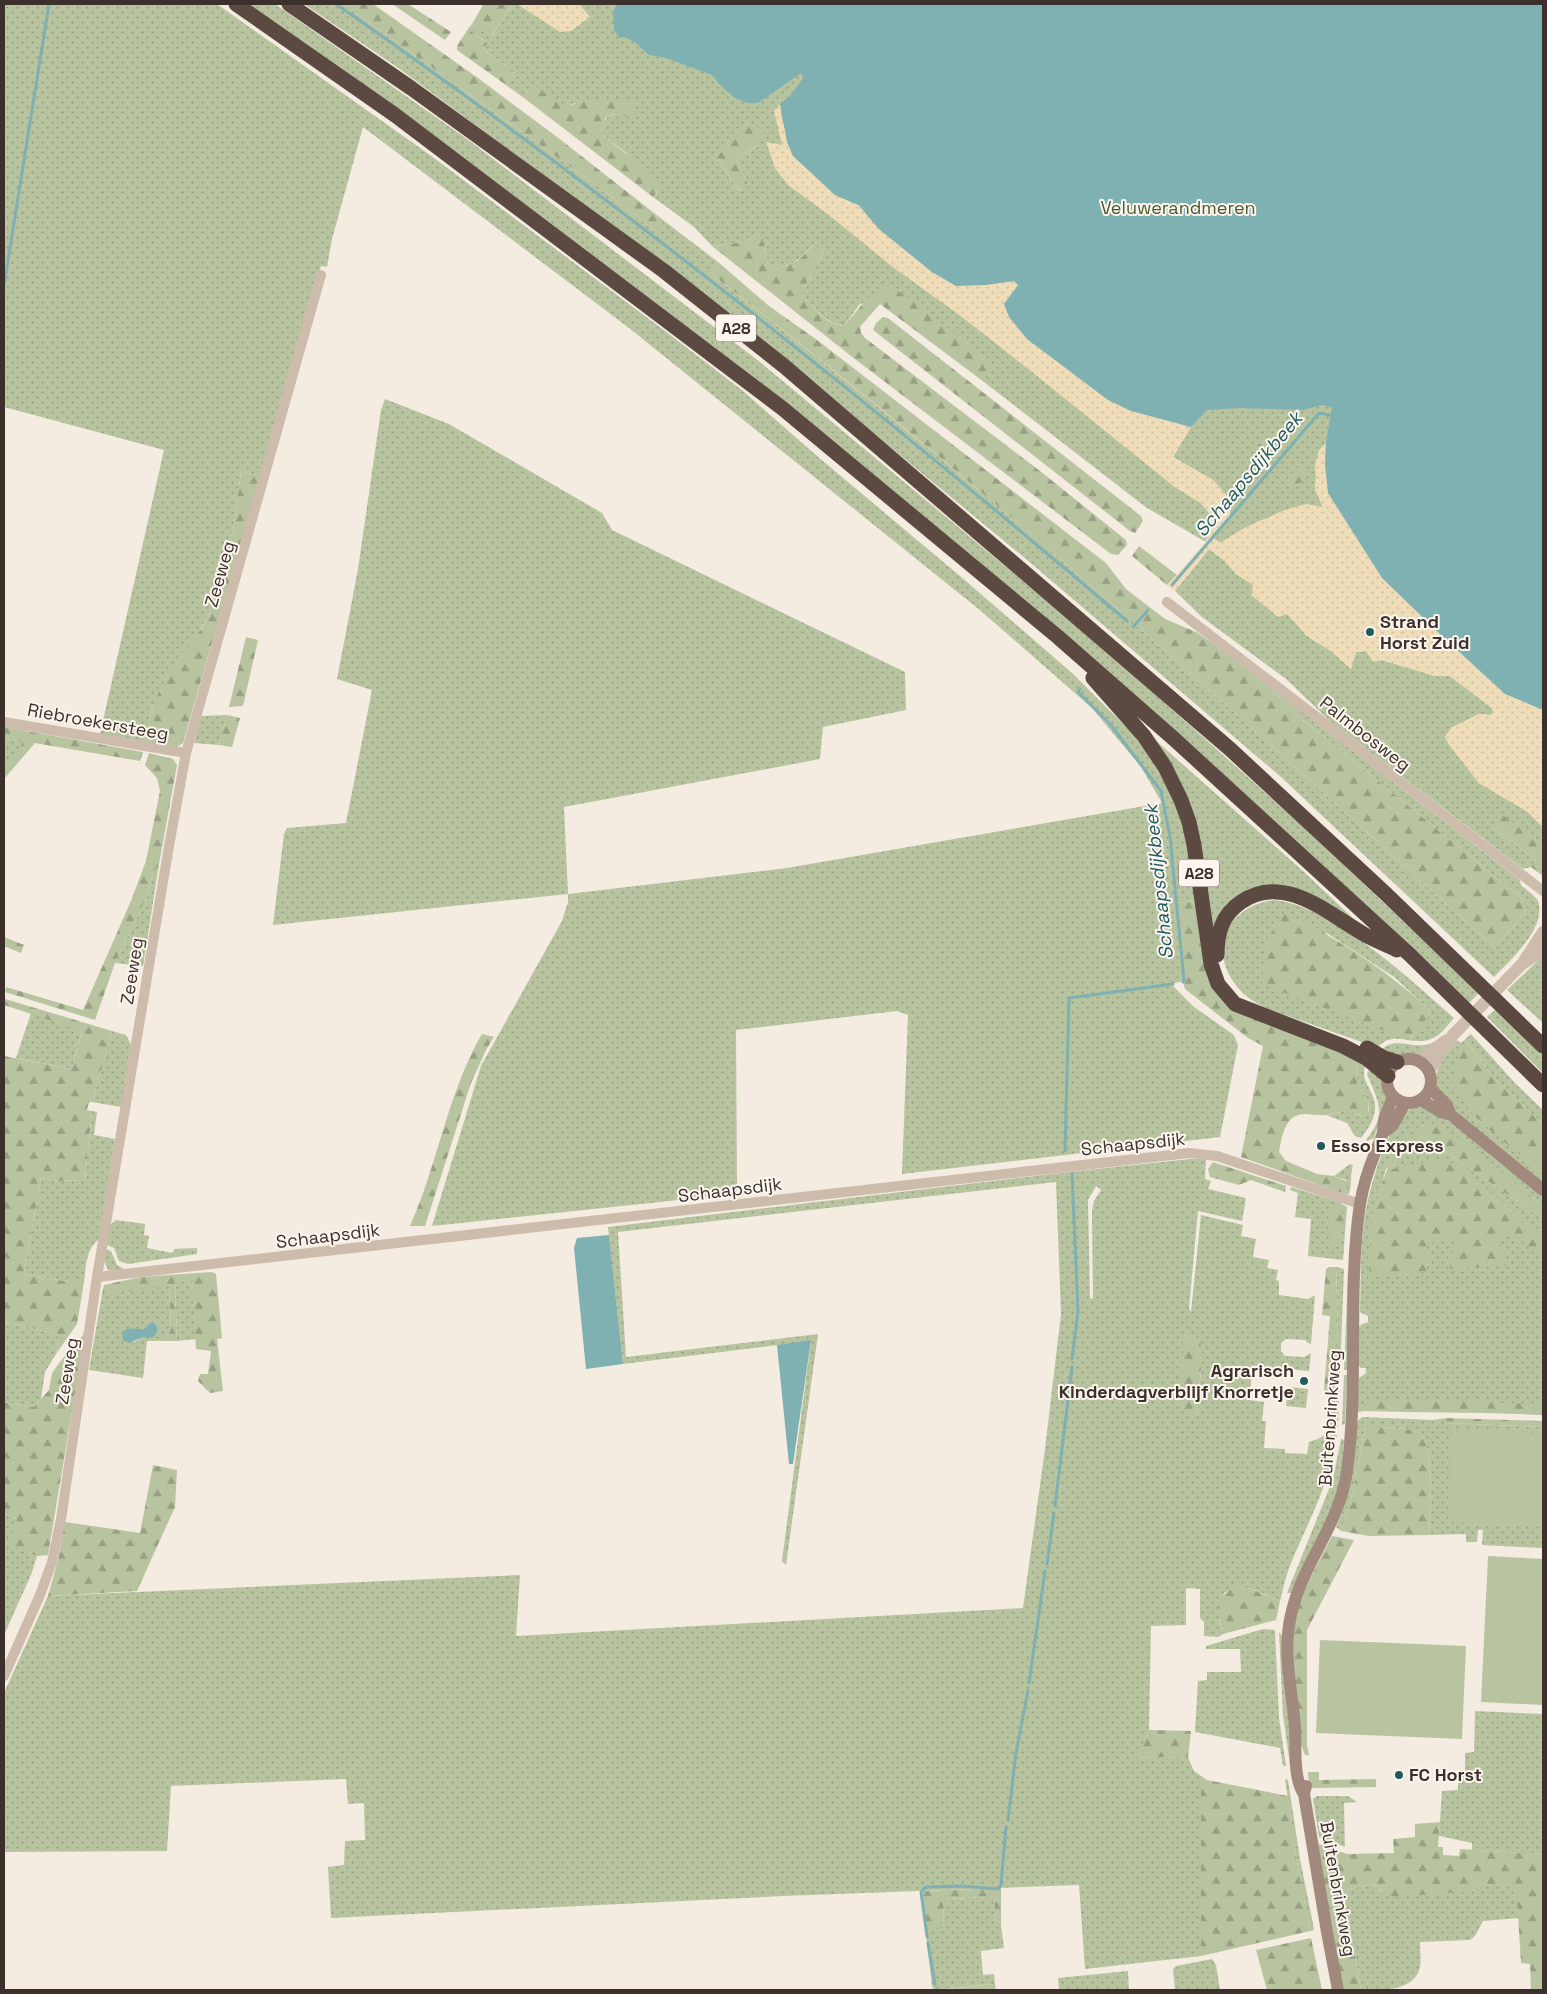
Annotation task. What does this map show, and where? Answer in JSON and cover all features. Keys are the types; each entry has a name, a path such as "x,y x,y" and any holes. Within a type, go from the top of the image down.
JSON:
{"highway":[{"name":"A28","path":"236,4 395,115 782,408 1058,638 1173,738 1410,955 1543,1085"},
{"name":"A28","path":"289,4 412,88 664,271 784,366 1230,750 1386,894 1542,1044"},
{"name":"A28","path":"1058,638 1144,736 1165,767 1181,800 1189,822 1203,898 1208,951 1218,984 1235,1004 1344,1046 1366,1058 1388,1076"},
{"name":"A28","path":"1397,1062 1384,1058 1360,1044 1266,1010 1244,999 1229,986 1222,973 1217,958 1217,937 1224,920 1233,908 1250,896 1270,891 1291,892 1306,899 1364,935 1410,955"}],"main road":[{"path":"1412,1059 1419,1061 1429,1070 1432,1082 1421,1100 1405,1103 1393,1096 1388,1086 1388,1076 1391,1068 1397,1062 1412,1059"},
{"path":"1430,1088 1446,1104 1451,1115"},
{"name":"Buitenbrinkweg","path":"1338,1990 1304,1794 1306,1786 1302,1752 1295,1728 1286,1657 1291,1613 1304,1576 1334,1520 1344,1488 1347,1471 1357,1232 1360,1204 1365,1178 1383,1133 1383,1121 1393,1096"},
{"path":"1421,1100 1441,1112 1451,1115 1543,1190"},
{"name":"Buitenbrinkweg","path":"1383,1133 1393,1125 1405,1103"}],"street":[{"name":"Zeeweg","path":"4,1676 40,1595 52,1562 61,1519 97,1277 186,753 321,275"},
{"name":"Palmbosweg","path":"1167,602 1543,891"},
{"name":"Riebroekersteeg","path":"4,722 186,753"},
{"path":"1419,1061 1454,1034 1503,984 1522,964 1543,932"},
{"path":"1522,964 1543,950"},
{"path":"1429,1070 1454,1034"},
{"name":"Schaapsdijk","path":"97,1277 1188,1153 1216,1156 1360,1204"}],"green space":[{"path":"4,4 217,4 430,155 743,391 1072,673 1130,731 1156,763 1167,782 1183,825 1196,901 1177,903 1183,981 1171,984 1194,1007 1234,1035 1238,1045 1220,1137 902,1174 908,1015 897,1011 736,1030 737,1191 717,1196 432,1226 481,1066 562,921 568,902 568,894 787,868 1162,803 1141,767 1092,708 981,611 629,328 363,127 332,239 327,267 321,266 260,476 241,471 234,526 209,615 153,706 144,743 100,734 164,450 4,407"},
{"path":"245,4 275,4 467,139 760,362 1107,651 1299,823 1479,993 1469,1003 751,378"},
{"path":"304,4 343,4 603,190 655,231 663,220 718,262 710,273 913,436 1063,561 1495,948 1526,911 1524,900 1292,711 1270,687 1520,880 1521,885 1538,901 1539,911 1533,932 1526,942 1494,977 1281,777 1026,559 792,366 638,245 397,67"},
{"path":"343,4 373,4 478,78 663,220 655,231 603,190"},
{"path":"392,4 408,4 451,32 445,40"},
{"path":"482,4 513,4 491,37 472,24"},
{"name":"Veluwerandmeren","path":"513,4 1543,4 1543,710 1315,465 1315,489 1323,507 1259,521 1220,543 1211,536 1230,515 1231,501 1213,480 1173,457 1190,428 929,291 1052,387 1175,487 1201,503 1210,514 1206,542 1147,508 980,379 991,362 875,297 859,305 844,326 838,325 826,318 809,303 802,292 824,252 813,245 795,262 778,267 771,267 769,264 763,239 751,238 743,242 712,246 694,227 653,197 659,191 625,152 604,136 601,130 605,120 609,116 620,114 574,103 564,106 533,85 524,98 506,85 515,72 484,50 486,42 468,29 472,24 492,36","holes":["763,131 759,145 736,159 748,184 740,190 737,189 717,156","1269,441 1277,445 1263,461 1262,442"]},
{"path":"468,29 487,43 484,50 515,72 506,85 457,50 457,46"},
{"path":"533,84 565,106 581,101 635,99 635,117 612,114 605,118 601,130 604,136 659,180 662,187 653,197 524,98"},
{"path":"749,125 760,128 763,132 760,144 736,159 748,184 744,188 737,189 717,156"},
{"path":"756,236 763,239 767,260 771,267 789,265 795,262 813,245 824,252 802,292 809,303 832,323 844,326 869,296 875,297 884,287 893,287 992,362 980,379 880,304 860,327 861,333 865,338 1040,471 1126,540 1127,545 1118,555 1111,554 851,356 712,246 743,242"},
{"path":"718,262 769,306 817,340 1106,563 1126,589 1165,619 1196,632 1214,644 1270,687 1292,711 1524,900 1527,907 1526,911 1495,948 1063,561 863,394 710,273"},
{"path":"883,317 888,318 1141,516 1143,521 1135,533 873,330 876,323"},
{"path":"385,399 449,424 602,513 612,530 905,672 906,710 823,727 820,759 564,807 568,894 273,925 284,834 287,828 346,823 372,690 337,679 358,569 381,410"},
{"path":"1269,441 1278,445 1263,461 1259,460 1255,452 1258,445"},
{"path":"1301,464 1306,468 1303,480 1294,485 1285,485 1284,483"},
{"path":"241,471 260,476 183,743 175,748 144,743 153,706 168,671 201,629 209,615 234,526"},
{"path":"1139,546 1177,575 1167,585 1132,556"},
{"path":"1209,549 1225,561 1236,574 1254,585 1287,613 1307,636 1331,651 1351,669 1356,652 1366,651 1382,660 1435,676 1450,676 1492,708 1493,712 1491,715 1479,714 1451,728 1448,743 1479,783 1528,812 1543,827 1543,845 1500,814 1492,827 1536,860 1531,867 1523,869 1330,721 1286,679 1202,617 1175,591"},
{"path":"246,637 258,640 243,706 229,707"},
{"path":"227,715 219,745 194,743 201,716"},
{"path":"227,715 240,718 232,747 219,745"},
{"path":"1135,722 1304,872 1373,937 1331,908 1260,889 1211,944 1197,837"},
{"path":"4,727 143,752 140,761 35,743 4,779 4,766 24,742 4,739"},
{"path":"4,739 25,742 4,766"},
{"path":"149,753 173,759 177,765 159,864 153,873 148,894 115,963 95,1020 5,992 6,987 83,1010 131,901 146,861 160,791 157,778 145,765"},
{"path":"1500,813 1543,845 1543,876 1531,867 1536,860 1492,827"},
{"path":"159,864 143,966 115,963 148,894 153,873"},
{"path":"1274,900 1296,905 1320,915 1345,930 1393,965 1454,1018 1441,1032 1431,1039 1423,1041 1389,1040 1376,1049 1367,1044 1268,1009 1250,999 1240,990 1230,976 1224,961 1223,947 1226,933 1233,921 1244,911 1257,904","holes":["1325,932 1394,977 1431,1011 1411,1037"]},
{"path":"1196,901 1203,956 1212,989 1358,1057 1357,1082 1369,1102 1368,1114 1363,1116 1344,1112 1323,1115 1298,1115 1286,1127 1279,1152 1286,1161 1317,1174 1334,1176 1348,1182 1345,1194 1241,1157 1263,1046 1248,1038 1185,989 1177,903"},
{"path":"1285,912 1325,934 1379,968 1431,1011 1417,1031 1406,1039 1262,984 1265,943"},
{"path":"4,937 24,945 21,953 4,946"},
{"path":"1543,956 1543,1023 1507,990"},
{"path":"5,999 112,1031 92,1102 89,1102 87,1110 92,1111 85,1180 58,1181 41,1178 24,1274 70,1282 84,1282 77,1324 56,1354 59,1335 4,1321 4,1056 72,1069 82,1031 4,1005"},
{"path":"1496,1009 1543,1055 1543,1073 1487,1017"},
{"path":"31,1013 82,1030 72,1069 16,1058"},
{"path":"1451,1028 1439,1041 1418,1055 1398,1057 1380,1052 1391,1044 1425,1045 1432,1043 1440,1039"},
{"path":"112,1031 126,1035 131,1045 121,1107 92,1102"},
{"path":"482,1034 494,1037 471,1083 425,1226 410,1226 420,1202 460,1081"},
{"path":"1471,1034 1514,1082 1543,1110 1543,1124 1494,1078 1467,1042 1479,1120 1543,1172 1543,1183 1466,1120 1440,1093 1436,1084 1439,1066 1457,1040 1461,1043"},
{"path":"1467,1042 1494,1078 1543,1124 1543,1172 1481,1122 1460,1098 1452,1084 1460,1049"},
{"path":"1358,1057 1367,1063 1364,1074 1375,1105 1373,1119 1361,1138 1355,1136 1347,1123 1326,1115 1347,1111 1363,1116 1369,1111 1369,1102 1357,1082"},
{"path":"1371,1066 1382,1078 1387,1100 1374,1138 1367,1141 1379,1115 1377,1100 1367,1074"},
{"path":"1424,1107 1453,1124 1543,1197 1543,1206 1479,1154 1452,1135 1422,1125 1386,1169 1372,1220 1525,1225 1504,1204 1390,1170 1400,1153 1422,1136 1543,1219 1543,1409 1364,1408 1364,1411 1357,1412 1359,1378 1366,1373 1366,1368 1361,1368 1358,1365 1358,1328 1368,1322 1368,1316 1360,1312 1362,1245 1369,1197 1383,1151 1396,1124 1407,1110"},
{"path":"92,1111 97,1112 94,1135 115,1139 99,1239 89,1253 84,1282 70,1282 24,1274 41,1178 58,1181 85,1180"},
{"path":"1428,1124 1454,1135 1503,1172 1543,1206 1543,1219 1422,1136 1400,1153 1390,1170 1434,1161 1461,1166 1543,1238 1543,1260 1514,1235 1503,1233 1498,1237 1506,1256 1507,1265 1451,1269 1448,1254 1457,1251 1452,1238 1426,1244 1429,1257 1426,1272 1369,1277 1373,1213 1390,1162 1409,1134"},
{"path":"1190,1159 1206,1159 1205,1179 1211,1181 1208,1189 1246,1198 1242,1221 1198,1211 1189,1308 1191,1312 1201,1215 1243,1225 1241,1236 1256,1239 1253,1257 1269,1260 1267,1268 1278,1270 1276,1280 1279,1281 1279,1295 1308,1299 1315,1295 1311,1344 1305,1340 1286,1339 1281,1343 1281,1351 1285,1356 1304,1357 1311,1353 1309,1371 1252,1366 1250,1400 1264,1402 1262,1421 1266,1421 1264,1448 1285,1449 1285,1453 1307,1454 1309,1442 1324,1435 1337,1435 1329,1471 1289,1568 1280,1601 1259,1591 1245,1588 1224,1593 1219,1619 1223,1634 1218,1637 1204,1636 1204,1622 1200,1618 1200,1589 1186,1588 1186,1625 1151,1626 1149,1730 1137,1758 1188,1757 1194,1771 1207,1780 1201,1782 1201,1956 1085,1969 1079,1885 783,1896 331,1918 328,1867 344,1865 345,1841 365,1840 364,1803 348,1804 346,1779 171,1786 167,1851 4,1852 4,1693 48,1596 520,1575 516,1636 1023,1608 1061,1314 1056,1182 618,1232 626,1357 818,1334 786,1565 782,1561 811,1341 623,1364 608,1227","holes":["1096,1186 1101,1190 1094,1201 1092,1211 1093,1298 1090,1299 1088,1200","1183,1335 1199,1340 1202,1355 1197,1415"]},
{"path":"1213,1162 1286,1186 1285,1192 1251,1180 1239,1185 1210,1177 1208,1169"},
{"path":"1350,1164 1353,1165 1350,1190 1349,1194 1345,1194 1346,1180 1334,1176"},
{"path":"1291,1187 1339,1202 1347,1207 1343,1260 1308,1256 1311,1219 1295,1217 1298,1193 1290,1190"},
{"path":"1332,1204 1343,1209 1341,1237 1335,1244 1330,1244 1332,1224 1329,1223"},
{"path":"116,1220 145,1224 144,1235 149,1236 147,1248 173,1253 174,1249 197,1248 197,1254 128,1264 119,1261 114,1248 107,1245 110,1225"},
{"path":"106,1249 111,1251 117,1265 127,1271 108,1270 104,1261"},
{"path":"1336,1267 1344,1269 1338,1427 1334,1428 1338,1329"},
{"path":"1336,1267 1338,1329 1334,1428 1327,1426 1328,1392 1324,1390 1330,1316 1322,1315 1326,1269"},
{"path":"212,1272 216,1274 222,1338 217,1339 223,1391 210,1393 198,1381 200,1374 208,1374 211,1351 196,1349 192,1281 175,1283 177,1341 165,1341 171,1329 169,1286 102,1294 104,1285 141,1277"},
{"path":"1348,1272 1350,1274 1347,1370 1344,1370"},
{"path":"192,1281 196,1339 177,1341 175,1282"},
{"path":"169,1286 171,1329 165,1341 147,1341 143,1378 89,1370 102,1294","holes":["151,1322 156,1324 158,1328 132,1343 138,1330 145,1329"]},
{"path":"4,1321 59,1335 56,1354 45,1372 41,1399 34,1407 4,1402"},
{"path":"85,1333 48,1555 37,1556 9,1544 17,1519 4,1514 4,1402 34,1407 49,1390 52,1373"},
{"path":"1183,1335 1200,1340 1202,1355 1197,1415 1189,1414 1180,1407"},
{"path":"1344,1375 1347,1375 1345,1424 1342,1425"},
{"path":"1288,1387 1308,1389 1306,1408 1286,1406"},
{"path":"1365,1399 1543,1404 1543,1415 1364,1411"},
{"path":"1362,1417 1433,1420 1446,1418 1446,1423 1543,1427 1543,1548 1482,1545 1483,1530 1478,1530 1477,1542 1466,1542 1466,1534 1429,1535 1431,1481 1428,1451 1419,1433 1393,1428 1365,1427 1354,1487 1341,1531 1336,1527 1342,1513 1356,1422"},
{"path":"1446,1418 1543,1421 1543,1427 1446,1423"},
{"path":"1365,1427 1415,1431 1424,1440 1428,1451 1431,1481 1429,1535 1369,1536 1341,1531 1354,1487"},
{"path":"1452,1429 1543,1433 1543,1527 1448,1522"},
{"path":"1341,1439 1344,1440 1342,1472 1337,1496 1292,1593 1287,1593 1333,1479"},
{"path":"153,1465 177,1470 175,1507 137,1591 48,1596 58,1560 65,1522 140,1533"},
{"path":"4,1514 17,1519 10,1544 37,1556 31,1575 4,1635"},
{"path":"1332,1536 1354,1540 1307,1630 1307,1745 1309,1755 1305,1755 1301,1744 1292,1671 1294,1622 1301,1596"},
{"path":"1488,1556 1543,1559 1543,1705 1481,1702"},
{"path":"1238,1586 1254,1590 1280,1601 1276,1620 1223,1634 1219,1618 1219,1605 1224,1594"},
{"path":"1263,1629 1275,1630 1279,1718 1286,1766 1283,1766 1280,1748 1195,1732 1198,1681 1207,1680 1207,1672 1241,1672 1240,1649 1206,1649 1206,1646"},
{"path":"1279,1632 1283,1637 1291,1738 1290,1765 1283,1715"},
{"path":"1320,1640 1466,1646 1462,1739 1316,1733"},
{"path":"1475,1711 1543,1714 1543,1854 1472,1850 1472,1843 1439,1836 1442,1791 1458,1790 1458,1776 1465,1775 1465,1753 1474,1752"},
{"path":"1149,1730 1191,1731 1188,1757 1136,1758"},
{"path":"1308,1772 1319,1772 1319,1780 1376,1779 1376,1787 1313,1788 1309,1785"},
{"path":"1285,1779 1288,1780 1300,1859 1314,1929 1312,1931 1310,1931 1297,1862"},
{"path":"1207,1780 1288,1796 1297,1862 1310,1931 1201,1956 1201,1781"},
{"path":"1317,1796 1348,1796 1357,1802 1344,1803 1345,1847 1319,1837 1313,1799"},
{"path":"1440,1822 1438,1847 1443,1847 1443,1855 1459,1856 1460,1849 1543,1854 1543,1990 1531,1990 1530,1964 1521,1963 1516,1883 1479,1885 1480,1890 1396,1897 1387,1896 1374,1884 1348,1889 1345,1898 1361,1990 1343,1990 1318,1850 1319,1844 1347,1854 1394,1853 1393,1839 1415,1837 1415,1824"},
{"path":"1517,1883 1519,1918 1483,1921 1475,1936 1470,1940 1420,1942 1420,1966 1418,1973 1407,1984 1392,1989 1361,1990 1345,1898 1348,1889 1374,1884 1383,1893 1480,1890 1479,1885"},
{"path":"1001,1888 1001,1925 996,1925 994,1897 944,1899 943,1928 925,1928 921,1891"},
{"path":"994,1897 996,1925 1001,1925 1004,1948 981,1951 983,1975 994,1974 995,1984 934,1990 925,1928 943,1927 944,1899"},
{"path":"1311,1938 1322,1990 1267,1990 1256,1950"},
{"path":"1212,1959 1216,1965 1220,1990 1175,1990 1173,1969 1176,1966"},
{"path":"1128,1971 1129,1990 1059,1990 1058,1978"},
{"path":"995,1984 996,1990 938,1990"}],"sand":[{"path":"517,4 579,4 590,17 571,31 560,32"},
{"path":"780,104 782,120 835,195 858,205 879,229 932,272 985,285 1014,281 1018,285 1027,339 1131,411 1191,427 1173,457 1213,480 1231,501 1230,514 1211,536 1220,543 1244,528 1285,510 1306,504 1323,507 1315,489 1315,465 1319,450 1326,443 1325,465 1505,694 1543,710 1543,827 1528,812 1479,783 1448,743 1445,737 1451,728 1479,714 1491,715 1493,712 1492,708 1450,676 1435,676 1382,660 1373,662 1366,651 1356,652 1351,669 1331,651 1307,636 1287,614 1278,617 1251,595 1253,585 1236,574 1225,561 1209,549 1175,591 1167,585 1206,542 1210,514 1201,503 1175,487 972,324 894,268 829,215 788,185 775,168 766,142 782,145 774,111"}],"water":[{"name":"Veluwerandmeren","path":"617,4 1543,4 1543,710 1505,694 1382,578 1328,493 1325,465 1326,443 1332,407 1322,405 1303,410 1239,408 1207,410 1191,427 1131,411 1108,400 1027,339 1009,317 1004,304 1018,285 1014,281 956,286 932,272 879,229 859,205 835,195 793,156 787,142 780,104 790,96 803,78 801,73 758,103 748,103 735,98 712,75 666,58 649,55 636,43 625,37 620,38 614,30 613,12"},
{"path":"609,1235 623,1364 586,1369 574,1248 577,1238"},
{"path":"151,1322 156,1324 157,1328 152,1338 143,1337 129,1343 123,1340 122,1334 124,1331 132,1328 144,1329"},
{"path":"811,1340 793,1464 789,1464 777,1345"}],"waterway":[{"path":"4,285 49,4"},
{"path":"336,4 540,150 739,303 934,460 1127,621"},
{"name":"Schaapsdijkbeek","path":"1172,585 1319,413 1330,415"},
{"name":"Schaapsdijkbeek","path":"1133,627 1148,610"},
{"name":"Schaapsdijkbeek","path":"1080,689 1078,692 1111,725 1161,791 1170,837 1183,982"},
{"name":"Schaapsdijkbeek","path":"1065,1151 1069,998 1173,984"},
{"name":"Schaapsdijkbeek","path":"1072,1174 1078,1311 1072,1359"},
{"name":"Schaapsdijkbeek","path":"1055,1506 1072,1367"},
{"name":"Schaapsdijkbeek","path":"1047,1564 1054,1513"},
{"name":"Schaapsdijkbeek","path":"1029,1683 1045,1571"},
{"name":"Schaapsdijkbeek","path":"1008,1820 1016,1753 1028,1690"},
{"name":"Schaapsdijkbeek","path":"927,1936 921,1892 926,1887 962,1886 998,1889 1001,1885 1006,1827"},
{"name":"Schaapsdijkbeek","path":"928,1943 935,1984"}],"place":[{"name":"Strand Horst Zuid","path":"1370,632"},
{"name":"Esso Express","path":"1321,1146"},
{"name":"Agrarisch Kinderdagverblijf Knorretje","path":"1304,1381"},
{"name":"FC Horst","path":"1399,1775"}]}
